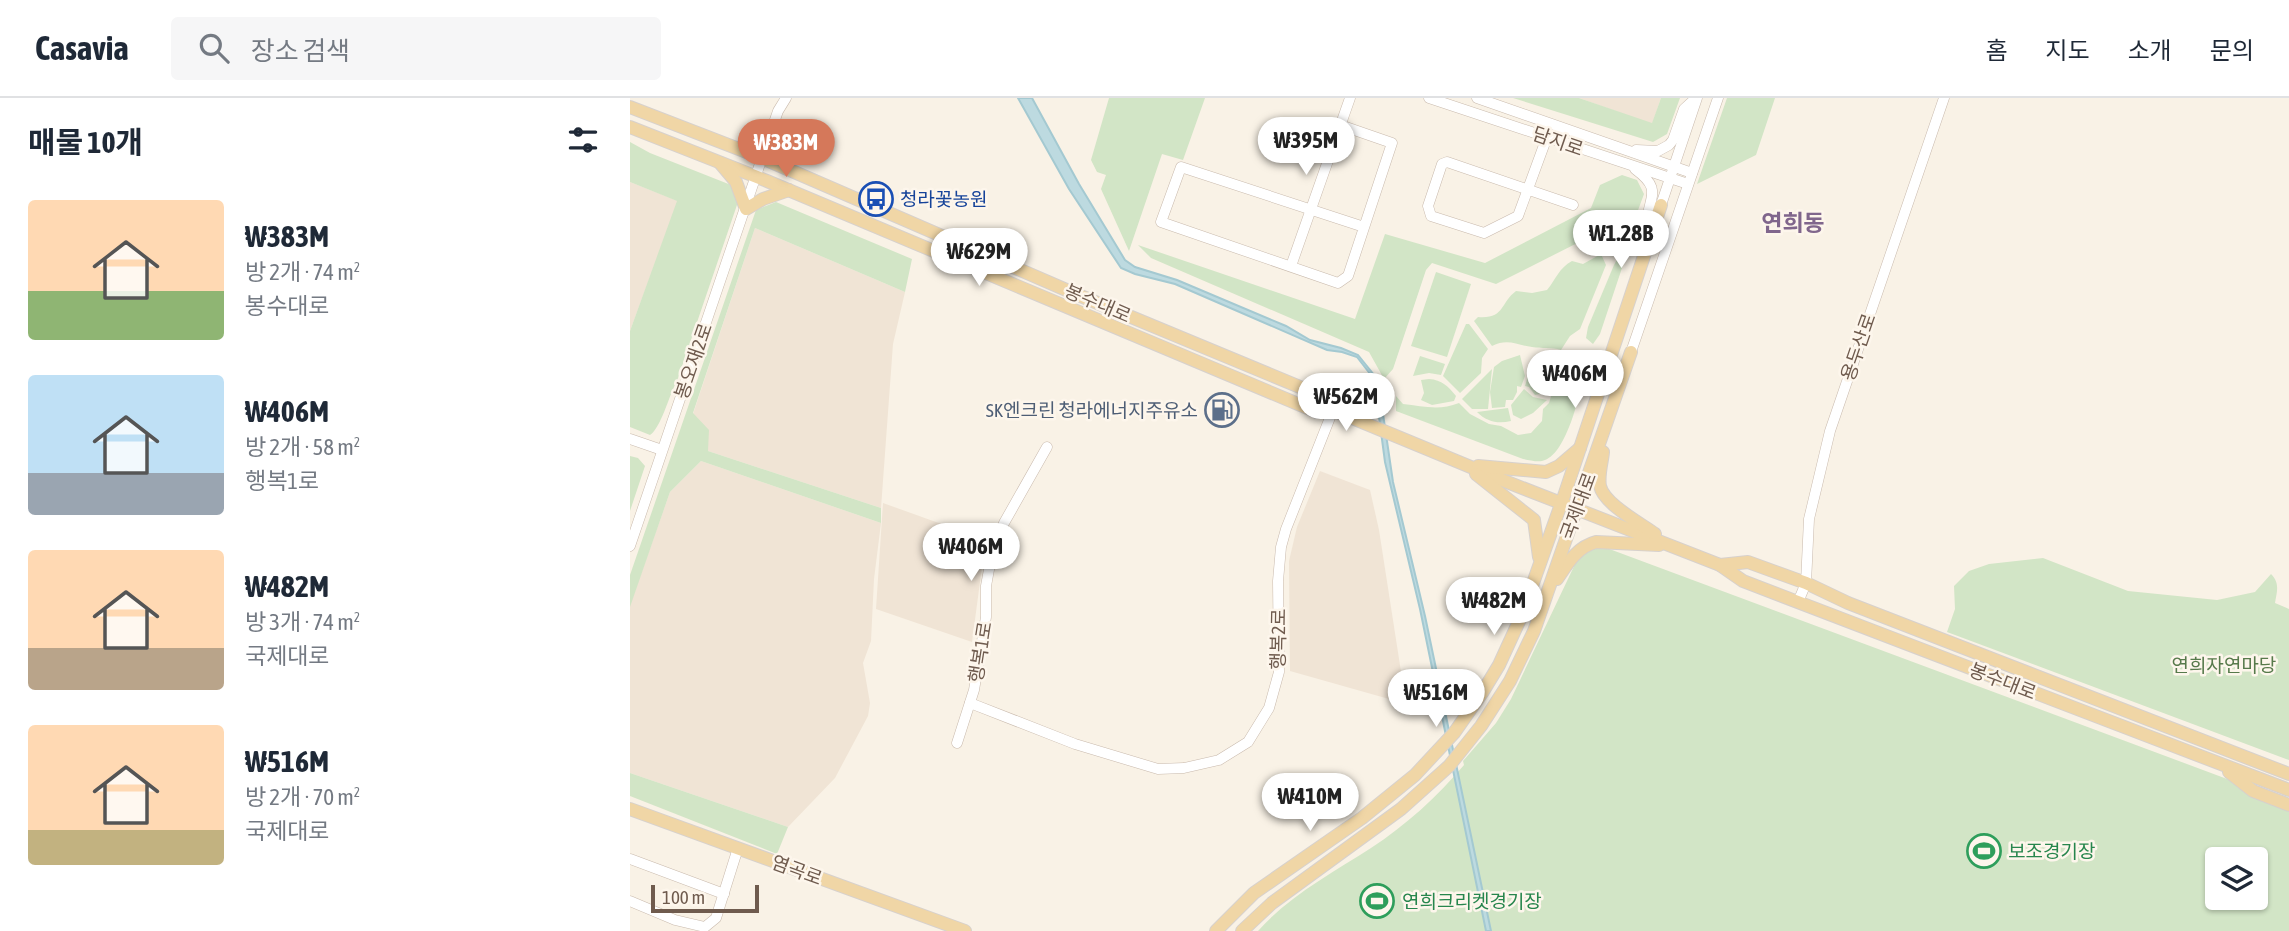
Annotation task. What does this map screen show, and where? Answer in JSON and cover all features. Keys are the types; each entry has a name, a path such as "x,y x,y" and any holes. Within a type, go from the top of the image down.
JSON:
{"main road":[{"name":"봉수대로","path":"630,107 762,158 1071,292 1324,397 1330,409"},
{"name":"봉수대로","path":"630,127 789,190 1317,412 1330,409 1720,565 1743,581 2289,790"},
{"path":"704,156 711,156 719,151 713,139"},
{"path":"720,163 736,182 746,208 789,190"},
{"path":"805,197 802,185 812,179"},
{"path":"1649,238 1661,205"},
{"name":"국제대로","path":"1216,931 1254,893 1362,818 1401,787 1430,760 1465,719 1489,682 1510,643 1562,503 1649,238"},
{"name":"국제대로","path":"1242,931 1272,903 1376,829 1433,780 1472,738 1514,673 1534,631 1631,352"},
{"path":"1608,421 1600,478 1603,495 1671,545"},
{"path":"1463,464 1546,472 1559,466 1582,442"},
{"path":"1463,464 1534,520 1540,563"},
{"path":"1548,590 1574,556 1587,544 1596,542 1671,545"},
{"name":"봉수대로","path":"1720,565 1748,562 1806,583 1848,603 2289,774"},
{"path":"2218,763 2253,791 2289,805"},
{"name":"염곡로","path":"630,809 965,931"}],"street":[{"name":"봉오재2로","path":"630,546 778,111 786,98"},
{"path":"1292,266 1350,98"},
{"name":"담지로","path":"1429,98 1688,184"},
{"path":"1477,98 1692,173"},
{"path":"1625,149 1663,149 1673,140 1684,109 1697,98"},
{"path":"1661,205 1697,98"},
{"name":"국제대로","path":"1631,352 1718,98"},
{"name":"용두산로","path":"1798,602 1806,583 1809,519 1830,431 1944,98"},
{"path":"1340,125 1392,143 1364,228 1348,276 1342,281 1338,283 1161,222 1181,167 1364,228"},
{"path":"1547,137 1528,189 1518,216 1484,233 1431,216 1428,206 1442,164 1447,162 1528,189 1573,205"},
{"path":"1619,162 1640,162 1640,158 1625,149"},
{"path":"1619,162 1643,175 1652,189 1652,203 1647,221 1649,238"},
{"name":"행복2로","path":"970,703 1075,744 1158,769 1184,768 1219,761 1248,743 1269,708 1279,671 1278,581 1283,538 1330,409"},
{"path":"630,439 662,450"},
{"path":"1582,442 1590,451 1600,444"},
{"name":"행복1로","path":"957,743 970,703 986,617 986,586 992,553 1004,523 1047,447"},
{"path":"1540,563 1549,551 1553,551 1556,558 1555,572"},
{"path":"630,901 675,919 705,927 716,918 738,848"},
{"path":"631,861 724,894"}],"shaded area":[{"path":"1579,98 1661,98 1652,124"},
{"path":"630,182 678,201 630,331"},
{"path":"755,228 905,292 893,344 881,508 708,451 693,414"},
{"path":"701,461 881,523 874,579 871,641 863,663 870,703 868,716 835,778 788,827 630,773 630,605 670,492"},
{"path":"1320,471 1370,490 1379,530 1404,691 1389,699 1290,671 1289,561 1297,527"},
{"path":"883,503 961,531 964,545 984,552 972,642 876,609"}],"green space":[{"path":"1109,98 1205,98 1183,160 1162,154 1129,251 1101,189 1106,175 1097,172 1091,160"},
{"path":"1513,98 1579,98 1652,123 1661,98 1680,98 1667,134 1653,142"},
{"path":"1727,98 1775,98 1756,155 1697,184"},
{"path":"630,142 650,153 731,185 738,202 677,381 661,419 650,435 630,427 630,331 677,201 630,182"},
{"path":"1622,175 1637,180 1644,194 1637,213 1496,284 1432,263 1426,270 1393,369 1384,379 1369,352 1151,258 1138,245 1355,319 1385,234 1485,263 1591,208 1600,185"},
{"path":"776,202 912,259 905,292 755,228 693,413 709,430 708,451 881,508 881,523 701,461 670,492 630,607 630,575 756,210"},
{"path":"1637,223 1600,334 1593,344 1586,338 1588,327 1614,265"},
{"path":"1601,254 1606,265 1580,329 1570,336 1561,350 1507,342 1492,346 1474,321 1478,317 1498,313 1516,291 1532,293 1547,290 1561,270 1572,261 1583,264"},
{"path":"1436,272 1471,284 1447,357 1411,346"},
{"path":"1466,324 1469,324 1488,349 1482,358 1481,373 1460,393 1443,376"},
{"path":"1553,354 1561,358 1549,379 1548,392 1535,395 1525,386 1529,373 1542,355"},
{"path":"1520,355 1525,376 1521,387 1517,386 1513,400 1506,400 1505,407 1492,408 1490,392 1494,367"},
{"path":"1420,356 1445,364 1441,375 1429,373 1413,376"},
{"path":"1562,365 1568,376 1583,374 1582,383 1566,435 1553,455 1543,461 1523,459 1396,411 1396,396 1403,404 1424,407 1445,407 1459,403 1470,414 1489,424 1501,426 1518,435 1531,433 1542,421 1543,409 1549,403 1554,378"},
{"path":"1492,369 1488,409 1472,409 1462,399"},
{"path":"1429,379 1447,386 1456,396 1454,401 1432,405 1421,400 1424,393 1421,380"},
{"path":"1524,389 1533,397 1547,400 1533,413 1521,419 1513,415 1511,405"},
{"path":"1508,408 1511,421 1506,422 1489,420 1477,412"},
{"path":"630,456 638,458 645,466 630,511"},
{"path":"1604,547 2289,802 2289,931 1258,931 1297,896 1409,820 1464,765 1463,761 1496,723 1511,699 1577,560 1586,550"},
{"name":"연희자연마당","path":"2043,558 2128,591 2217,600 2255,592 2271,574 2277,584 2275,603 2289,609 2289,760 1947,632 1955,609 1954,586 1969,571 1989,564"},
{"path":"630,773 788,827 777,854 630,796"}],"water":[{"path":"1018,98 1032,98 1125,260 1135,267 1177,280 1286,326 1310,340 1358,355 1378,380 1393,482 1425,616 1491,931 1486,931 1420,609 1385,462 1374,379 1357,357 1327,350 1175,284 1121,268 1069,189"}],"place":[{"name":"청라꽃농원","path":"876,199"},
{"name":"SK엔크린 청라에너지주유소","path":"1222,410"},
{"name":"보조경기장","path":"1984,851"},
{"name":"연희크리켓경기장","path":"1377,901"}],"district":[{"name":"연희동","path":"1793,223"}]}
